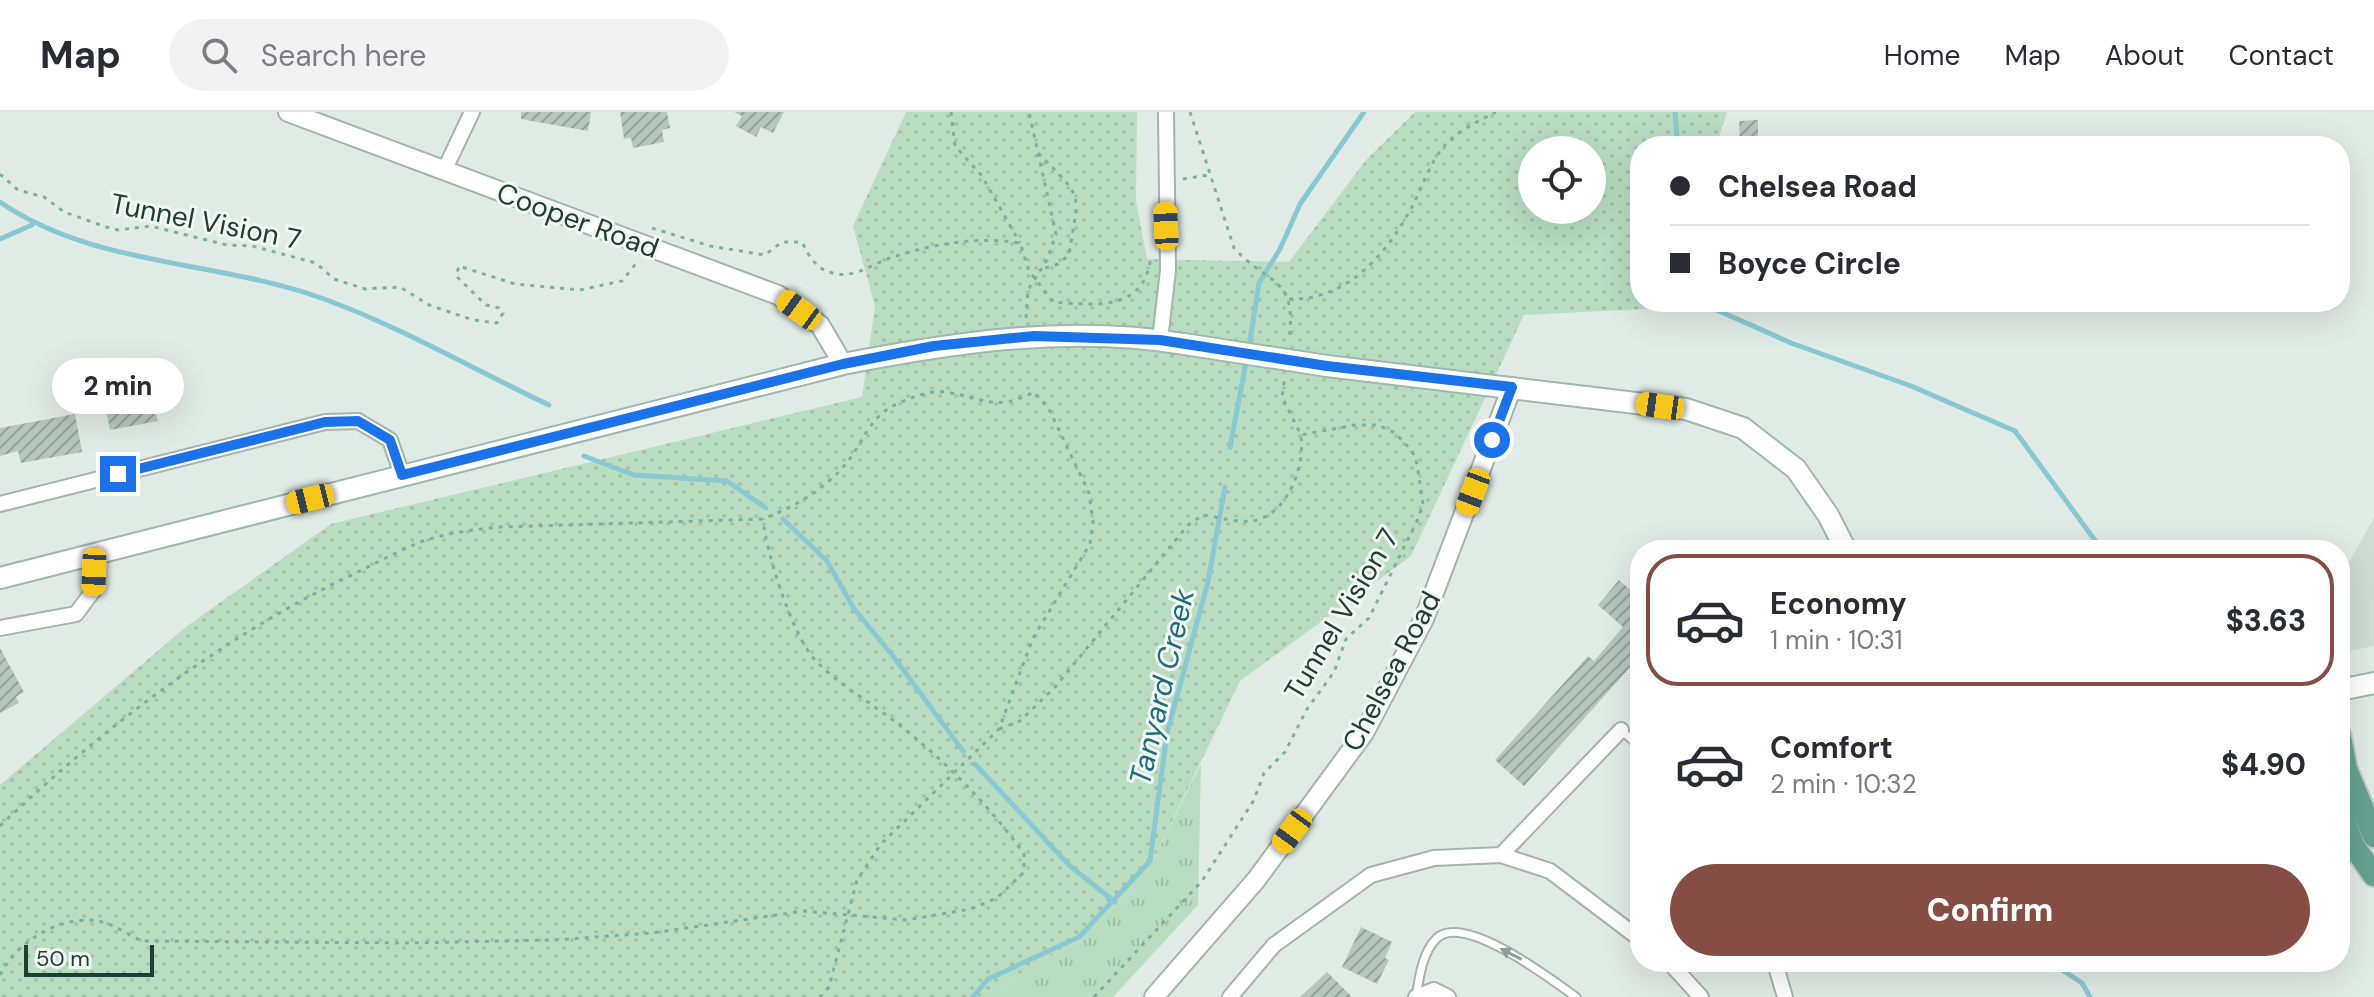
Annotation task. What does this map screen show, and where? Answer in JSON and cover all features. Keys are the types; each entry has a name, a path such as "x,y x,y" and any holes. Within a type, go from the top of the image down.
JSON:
{"main road":[{"path":"0,578 843,364 934,346 1034,336 1160,340 1327,366 1686,409 1743,428 1796,469 1828,515 1841,540"},
{"path":"2350,688 2374,683"},
{"path":"2350,779 2374,836"},
{"path":"2350,837 2374,875"}],"street":[{"name":"Cooper Road","path":"288,112 778,295 820,325 843,364"},
{"path":"444,171 472,112"},
{"path":"1160,340 1168,270 1166,112"},
{"name":"Chelsea Road","path":"1154,997 1256,880 1364,733 1424,619 1512,387"},
{"path":"0,504 325,422 358,421 390,440 402,475"},
{"path":"0,628 76,614 93,591 94,554"},
{"path":"1501,855 1621,730"},
{"path":"1230,997 1274,945 1371,875 1434,858 1501,855 1550,871 1630,931"},
{"path":"1678,972 1701,997"},
{"path":"1776,972 1785,997"},
{"path":"1416,997 1434,990 1448,997"}],"lane":[{"path":"1621,730 1630,738"},
{"path":"1416,997 1430,946 1439,936 1449,933 1479,939 1528,963 1576,997"}],"path":[{"path":"951,112 955,146 982,176 1020,243 1029,271 1053,302 1109,304 1131,294 1144,284 1151,254"},
{"path":"1026,318 1033,277 1047,260 1056,234 1029,112"},
{"path":"1190,112 1234,248 1255,268 1278,281 1289,299 1292,315 1289,342"},
{"path":"1289,299 1312,300 1365,272 1411,208 1441,149 1468,126 1496,112"},
{"path":"1036,151 1074,187 1077,204 1069,255 1058,264 1039,270"},
{"name":"Tunnel Vision 7","path":"0,174 18,190 44,197 64,212 106,227 118,230 150,226 227,245 252,246 316,263 334,279 365,289 400,287 429,305 473,320 497,323 503,313 499,308 486,305 456,276 459,266 515,284 580,290 622,281 629,276 641,253"},
{"path":"1176,181 1208,175"},
{"path":"647,234 649,227 710,246 765,255 782,242 802,242 814,264 835,274 852,274 891,258 987,238 1020,243"},
{"path":"820,997 829,987 857,880 881,844 999,729 1020,721 1055,687 1188,525 1203,515 1254,521 1272,512 1296,482 1303,452 1301,435 1282,397 1285,369"},
{"path":"0,826 49,780 115,727 255,626 321,589 422,541 501,527 763,519 799,504 823,487 846,463 870,422 895,404 924,393 944,391 1002,404 1034,392 1048,407 1089,493 1093,522 1090,544 1033,638 999,729"},
{"name":"Tunnel Vision 7","path":"1094,997 1202,881 1254,800 1264,773 1285,752 1307,709 1334,672 1346,639 1369,618 1418,519 1423,504 1417,464 1412,451 1395,433 1378,425 1355,425 1301,435"},
{"path":"0,975 18,949 39,934 88,920 109,924 142,941 407,943 553,940 652,933 804,911 906,920 971,909 997,898 1024,872 1024,854 1011,835 952,772 910,733 814,659 795,627 765,541 763,519"}],"shaded area":[{"path":"2374,518 2374,646 2350,651 2350,560"}],"green space":[{"path":"906,112 1137,112 1136,201 1147,259 1289,262 1366,160 1415,112 1727,112 1719,136 1630,136 1630,310 1524,315 1411,556 1240,681 1145,877 1076,942 979,997 0,997 0,785 187,626 331,524 862,397 875,306 853,226"},
{"path":"1201,764 1198,905 1113,997 979,997 1076,942 1145,877"}],"building":[{"path":"521,112 591,112 588,131 521,119"},
{"path":"620,112 667,112 670,128 662,130 664,142 633,148 631,138 624,139"},
{"path":"734,112 784,112 773,133 761,127 756,137 736,126 742,116"},
{"path":"1758,120 1758,136 1740,136 1739,121"},
{"path":"147,382 149,389 159,387 164,412 156,413 158,421 110,430 104,400 118,397 116,388"},
{"path":"75,414 82,452 21,463 18,451 0,456 0,428"},
{"path":"1619,580 1630,589 1630,667 1524,786 1495,760 1588,656 1594,661 1623,627 1598,605"},
{"path":"0,648 24,692 16,697 19,703 0,713"},
{"path":"1361,927 1392,942 1385,958 1389,960 1377,984 1342,967"},
{"path":"1327,972 1352,997 1300,997"}],"waterway":[{"name":"Tanyard Creek","path":"1249,347 1259,283 1280,249 1300,204 1364,112"},
{"path":"1675,112 1677,136"},
{"path":"0,202 37,223 75,239 116,251 284,286 324,299 410,336 549,405"},
{"path":"0,239 32,225"},
{"path":"1721,312 1791,343 1911,386 2015,431 2095,540"},
{"name":"Tanyard Creek","path":"1230,447 1247,357"},
{"path":"584,456 634,475 727,481 766,508"},
{"name":"Tanyard Creek","path":"973,997 988,979 1079,937 1150,861 1167,733 1208,582 1225,487"},
{"path":"783,519 827,561 854,609 963,751"},
{"path":"975,764 1069,865 1115,902"},
{"path":"2065,972 2082,983 2090,997"}],"route":[{"path":"118,474 325,422 358,421 390,440 402,475 843,364 934,346 1034,336 1160,340 1327,366 1512,387 1492,440"}]}
